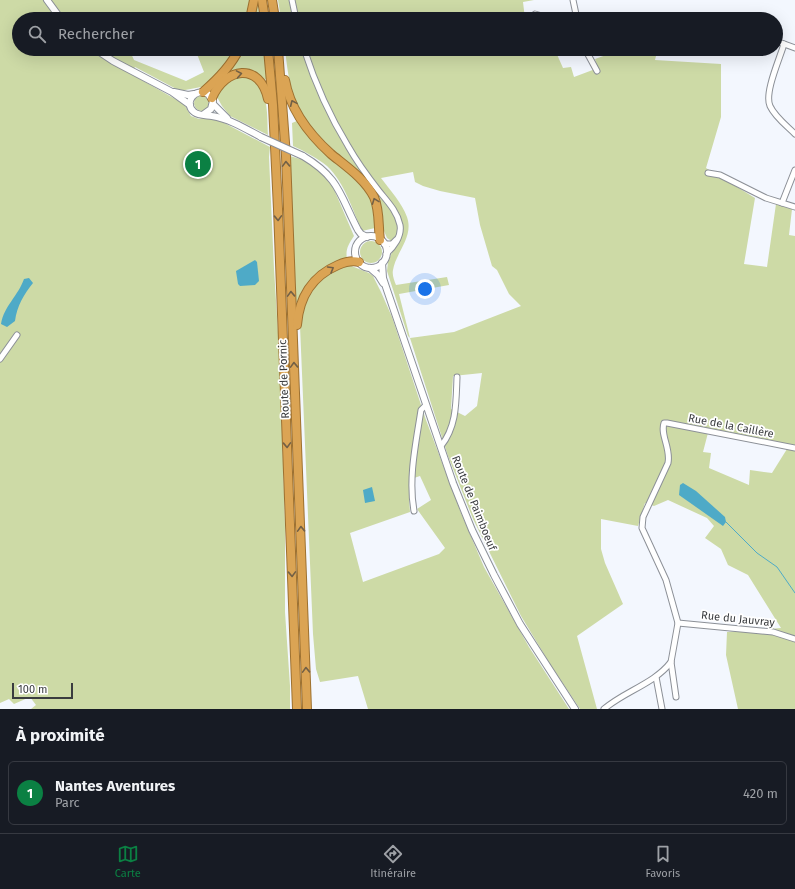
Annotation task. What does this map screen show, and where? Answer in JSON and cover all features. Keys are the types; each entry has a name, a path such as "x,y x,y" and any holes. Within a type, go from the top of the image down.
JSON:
{"highway":[{"path":"251,12 254,0"},
{"path":"262,0 264,12"},
{"path":"272,0 274,12"},
{"path":"199,93 213,83 228,67 235,56"},
{"name":"Route de Pornic","path":"268,56 274,138 297,709"},
{"path":"280,58 284,67 288,90 306,128 324,148 361,179 371,192 378,209 382,242"},
{"name":"Route de Pornic","path":"280,58 286,156 294,347 307,709"},
{"path":"212,101 216,89 223,81 235,74 247,73 257,78 264,85 266,91 271,128 274,138"},
{"path":"294,347 297,337 297,323 300,306 303,297 312,283 332,268 350,261 359,262"}],"street":[{"path":"47,0 56,12"},
{"path":"292,0 295,12"},
{"path":"574,0 576,12"},
{"path":"783,47 784,44 795,48"},
{"path":"106,56 172,92 190,104 195,112 231,122 303,156 321,168 333,181 341,193 353,221 357,236 355,253 359,262 370,268 376,267 382,263 386,254 395,245 400,229 398,218 348,147 320,93 307,56"},
{"path":"590,56 597,71"},
{"path":"780,56 774,70 769,105 795,134"},
{"path":"172,92 188,95 199,93 208,94 212,101 231,122"},
{"path":"190,104 191,100 199,93"},
{"path":"204,114 209,112 212,101"},
{"path":"782,203 795,170"},
{"path":"708,173 720,175 766,198 795,207"},
{"path":"353,221 361,234 367,237 374,237 382,242 392,244 397,239"},
{"path":"357,244 367,237"},
{"path":"382,242 386,254"},
{"name":"Route de Paimboeuf","path":"382,263 387,290 461,502 494,576 534,648 575,709"},
{"name":"Route de Paimboeuf","path":"370,268 378,275 387,290"},
{"path":"0,359 17,335"},
{"path":"441,446 451,431 454,422 457,378"},
{"path":"414,511 412,496 414,456 420,410 426,405"},
{"name":"Rue de la Caillère","path":"678,623 666,580 642,528 643,517 670,456 663,430 664,424 667,423 795,448"},
{"path":"676,697 671,662 678,623"},
{"name":"Rue du Jauvray","path":"678,623 773,632 795,639"},
{"path":"604,709 611,703 656,677 671,662"},
{"path":"656,677 662,709"}],"green space":[{"path":"0,0 257,0 259,12 12,12 12,56 132,56 134,60 186,81 204,72 198,56 265,56 267,78 257,85 264,95 268,135 230,116 217,97 201,87 180,91 135,67 131,74 184,104 191,116 199,119 211,116 270,147 269,157 274,269 280,364 285,526 285,612 290,709 31,709 36,705 30,697 14,704 9,699 0,703"},
{"path":"278,0 534,0 523,2 524,12 280,12"},
{"path":"286,56 558,56 563,68 571,67 574,77 598,68 595,59 603,56 656,56 655,60 721,64 721,117 706,168 755,198 744,264 767,267 776,204 792,209 789,235 795,236 795,709 738,709 726,655 727,632 781,628 748,575 728,565 721,549 705,538 714,526 707,518 668,500 654,506 645,503 638,526 601,519 601,549 605,563 623,604 577,636 597,709 580,709 550,664 521,616 473,519 448,456 387,271 388,262 393,250 390,240 387,238 384,231 375,228 362,231 348,197 339,180 327,166 319,160 293,146 292,123 304,118 296,101 289,76","holes":["413,172 415,182 423,186 475,198 480,225 492,266 497,270 509,294 521,306 454,332 410,338 399,294 449,285 447,277 396,285 393,276 395,263 406,238 409,224 407,217 396,197 381,178","482,373 477,406 465,416 451,409 453,376","709,429 787,449 772,473 750,470 749,485 709,468 711,453 703,452"]},
{"path":"199,95 205,95 210,100 208,109 205,111 199,111 194,106 194,100"},
{"path":"290,156 307,161 324,175 333,187 354,236 347,250 349,265 373,276 381,292 392,317 426,420 461,513 484,567 529,647 569,709 368,709 358,676 320,682 316,669 313,634 300,326 306,302 301,295 296,303","holes":["420,476 431,500 417,509 445,548 439,554 363,582 350,533 410,512 409,498 411,479"]},
{"path":"371,241 379,244 382,252 379,260 371,263 363,260 360,252 363,244"}],"water":[{"path":"255,260 257,262 259,281 255,285 240,286 238,284 236,271"},
{"path":"29,278 33,283 21,300 15,321 7,327 1,324 8,306 24,279"},
{"path":"683,483 696,491 725,517 726,522 723,526 679,495 680,485"},
{"path":"372,487 375,501 365,503 363,490"}],"waterway":[{"path":"726,522 757,553 777,567 795,593"}],"place":[{"name":"Nantes Aventures","path":"198,164"}]}
